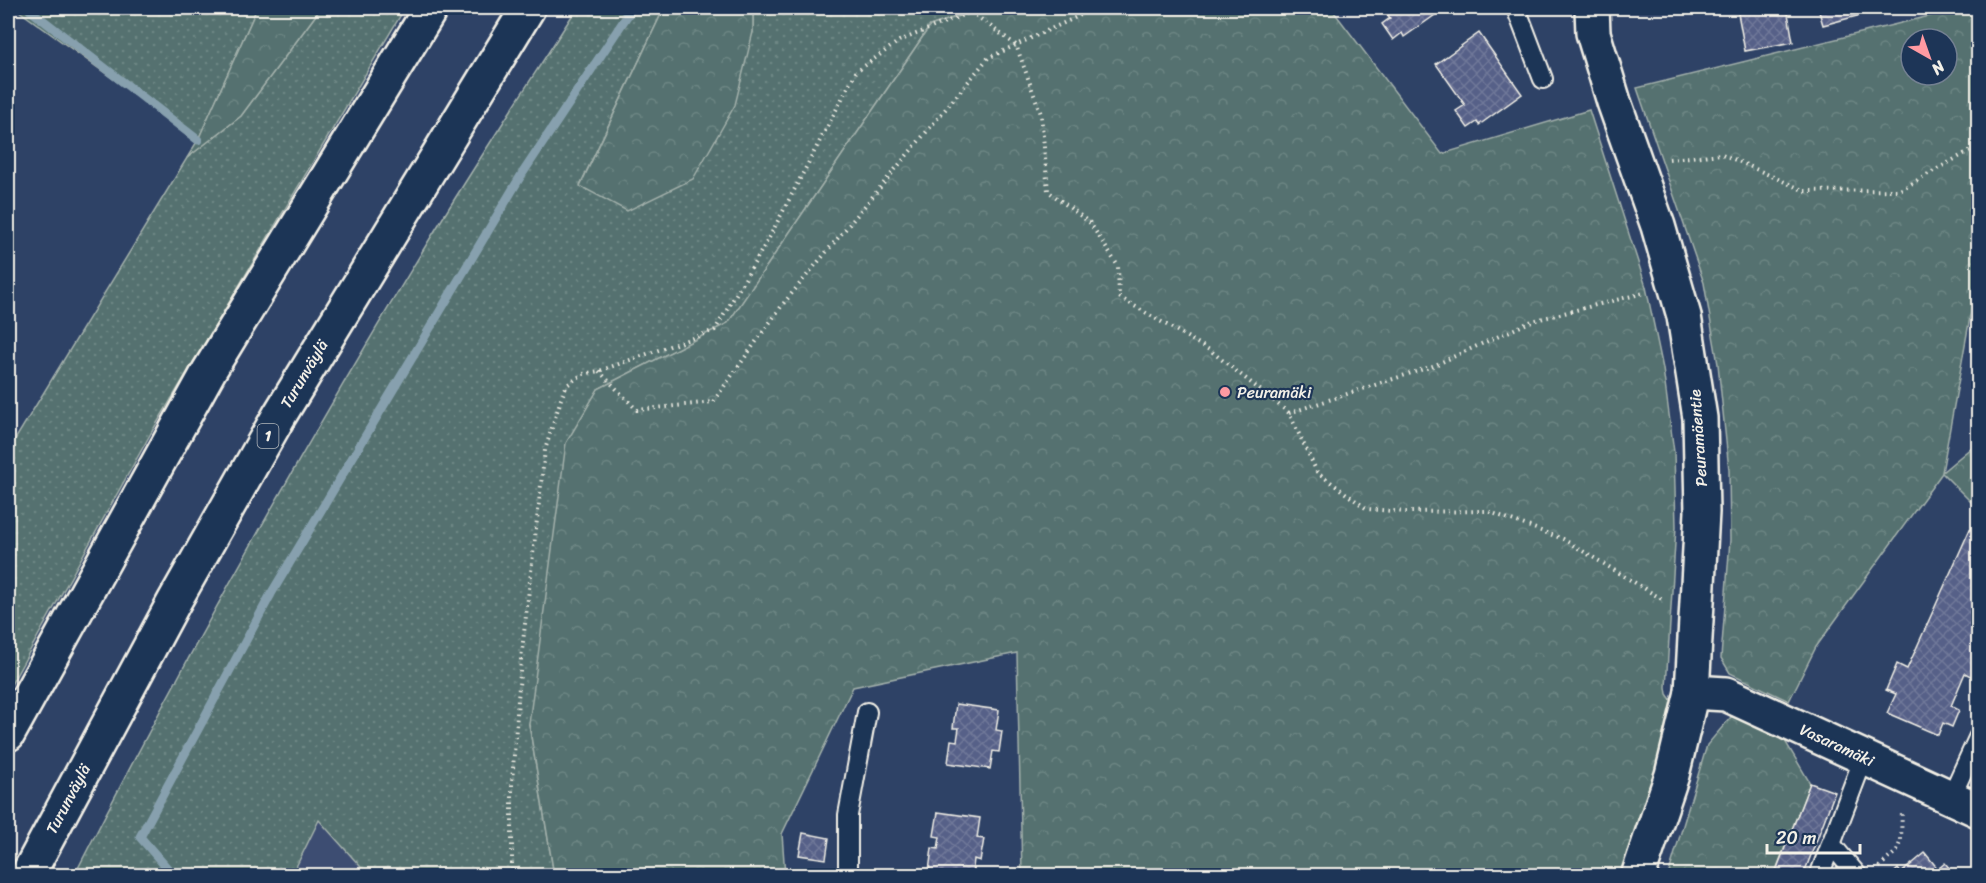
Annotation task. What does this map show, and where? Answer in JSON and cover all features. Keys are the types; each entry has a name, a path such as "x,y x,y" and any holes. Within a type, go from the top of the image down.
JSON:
{"main road":[{"path":"8,734 209,371 431,8"},
{"name":"Turunväylä","path":"27,876 169,612 279,416 528,8"},
{"name":"Peuramäentie","path":"1592,8 1593,33 1614,102 1658,226 1684,316 1700,418 1702,512 1692,692 1672,775 1638,876"},
{"name":"Vasaramäki","path":"1692,692 1726,694 1965,803"}],"lane":[{"path":"1516,8 1543,79"},
{"path":"848,876 848,815 867,712"},
{"path":"1965,803 1978,738"},
{"path":"1819,876 1864,757"},
{"path":"1831,844 1858,876"}],"path":[{"path":"512,876 512,782 521,659 545,450 567,386 583,374 599,371 715,330 769,238 856,72 899,40 980,8"},
{"path":"599,371 637,410 713,402 783,304 988,58 1096,8"},
{"path":"971,12 1016,45 1041,114 1048,191 1090,223 1118,266 1119,297 1210,351 1288,413 1317,472 1367,509 1406,512 1487,511 1563,539 1667,602"},
{"path":"1637,168 1655,160 1722,154 1805,191 1900,190 1978,146"},
{"path":"1288,413 1434,366 1532,321 1653,290"},
{"path":"1877,869 1897,851 1901,840 1902,804 1907,777"}],"shaded area":[{"path":"319,819 368,875 292,876"}],"green space":[{"path":"15,8 257,8 198,140"},
{"path":"257,8 321,8 241,116 187,158 198,140"},
{"path":"321,8 405,8 151,433 8,690 8,451 187,158 241,116"},
{"path":"577,8 664,8 580,185 753,32 753,8 983,8 930,26 728,323 598,389 529,724 554,875 368,875 319,820 292,875 74,876 201,635 335,398 446,212"},
{"path":"664,8 753,8 753,32 735,105 693,179 627,211 580,186"},
{"path":"983,8 1331,8 1442,154 1589,110 1646,287 1663,369 1674,452 1676,527 1666,687 1667,694 1672,701 1650,798 1622,875 1022,875 1017,653 853,687 782,834 785,875 554,875 529,724 566,443 598,389 728,323 930,26"},
{"path":"1962,8 1978,8 1978,302 1972,306 1942,472 1978,442 1978,509 1942,473 1816,647 1789,701 1730,673 1721,658 1730,540 1729,470 1718,364 1704,283 1637,88"},
{"path":"1731,717 1744,717 1778,729 1810,783 1774,875 1668,876 1707,745"}],"building":[{"path":"1383,8 1445,8 1404,37 1402,33 1393,40 1382,24 1390,18"},
{"path":"1737,8 1787,8 1793,42 1745,51"},
{"path":"1818,8 1887,8 1823,25"},
{"path":"1479,33 1522,94 1479,125 1477,122 1468,128 1456,111 1465,105 1436,64"},
{"path":"1970,529 1978,533 1978,644 1973,656 1978,658 1978,667 1974,678 1965,673 1951,706 1959,710 1952,727 1943,723 1938,735 1887,713 1896,694 1886,690 1897,664 1907,669"},
{"path":"956,704 999,710 996,730 1002,731 999,752 993,751 990,769 948,763 951,740 957,741 959,728 953,728"},
{"path":"1810,783 1835,792 1803,876 1774,876"},
{"path":"938,812 980,818 977,838 984,839 980,861 974,859 972,876 929,871 932,848 938,849 940,837 934,836"},
{"path":"803,833 829,838 826,859 799,855"},
{"path":"1925,853 1938,869 1945,863 1956,876 1891,876 1898,869 1901,873"}],"waterway":[{"path":"621,8 629,13 632,8"},
{"path":"30,10 198,140"},
{"path":"174,876 140,837 271,594 522,174 629,13"}],"place":[{"name":"Peuramäki","path":"1225,392"}]}
